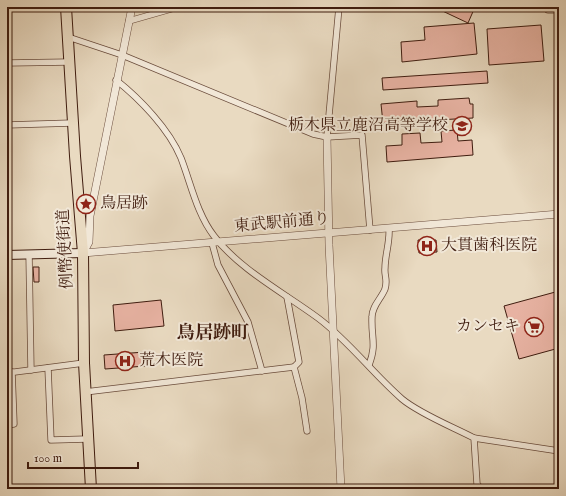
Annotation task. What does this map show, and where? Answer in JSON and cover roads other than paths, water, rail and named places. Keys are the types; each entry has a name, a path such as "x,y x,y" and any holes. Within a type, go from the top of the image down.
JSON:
{"highway":[{"name":"例幣使街道","path":"66,7 72,123 83,253 84,363 91,489"}],"main road":[{"name":"東武駅前通り","path":"7,255 83,253"}],"street":[{"path":"83,253 89,242 90,216 116,80 132,7"},
{"path":"129,21 178,7"},
{"path":"339,7 327,137 328,234 341,489"},
{"path":"548,10 559,10"},
{"path":"68,37 122,55 265,116 313,134 327,137 362,135 370,230"},
{"path":"7,63 69,62"},
{"path":"116,80 133,93 175,145 209,228 221,243 234,256 287,297 332,329 403,400 474,438 559,451"},
{"path":"7,125 72,123"},
{"name":"東武駅前通り","path":"83,253 221,243 559,214"},
{"path":"369,366 374,352 372,316 374,307 384,290 387,277 384,270 390,237 389,229"},
{"path":"212,243 218,266 248,322 262,371"},
{"path":"29,254 31,370"},
{"path":"85,392 294,367 299,362 287,297"},
{"path":"7,425 14,424 10,394 10,373 84,363"},
{"path":"294,367 308,431"},
{"path":"48,368 51,440 88,439"},
{"path":"474,438 477,484 481,489"}],"place":[{"name":"栃木県立鹿沼高等学校","path":"462,126"},
{"name":"鳥居跡","path":"86,204"},
{"name":"大貫歯科医院","path":"427,246"},
{"name":"カンセキ","path":"534,327"},
{"name":"荒木医院","path":"125,361"}],"district":[{"name":"鳥居跡町","path":"213,333"}]}
